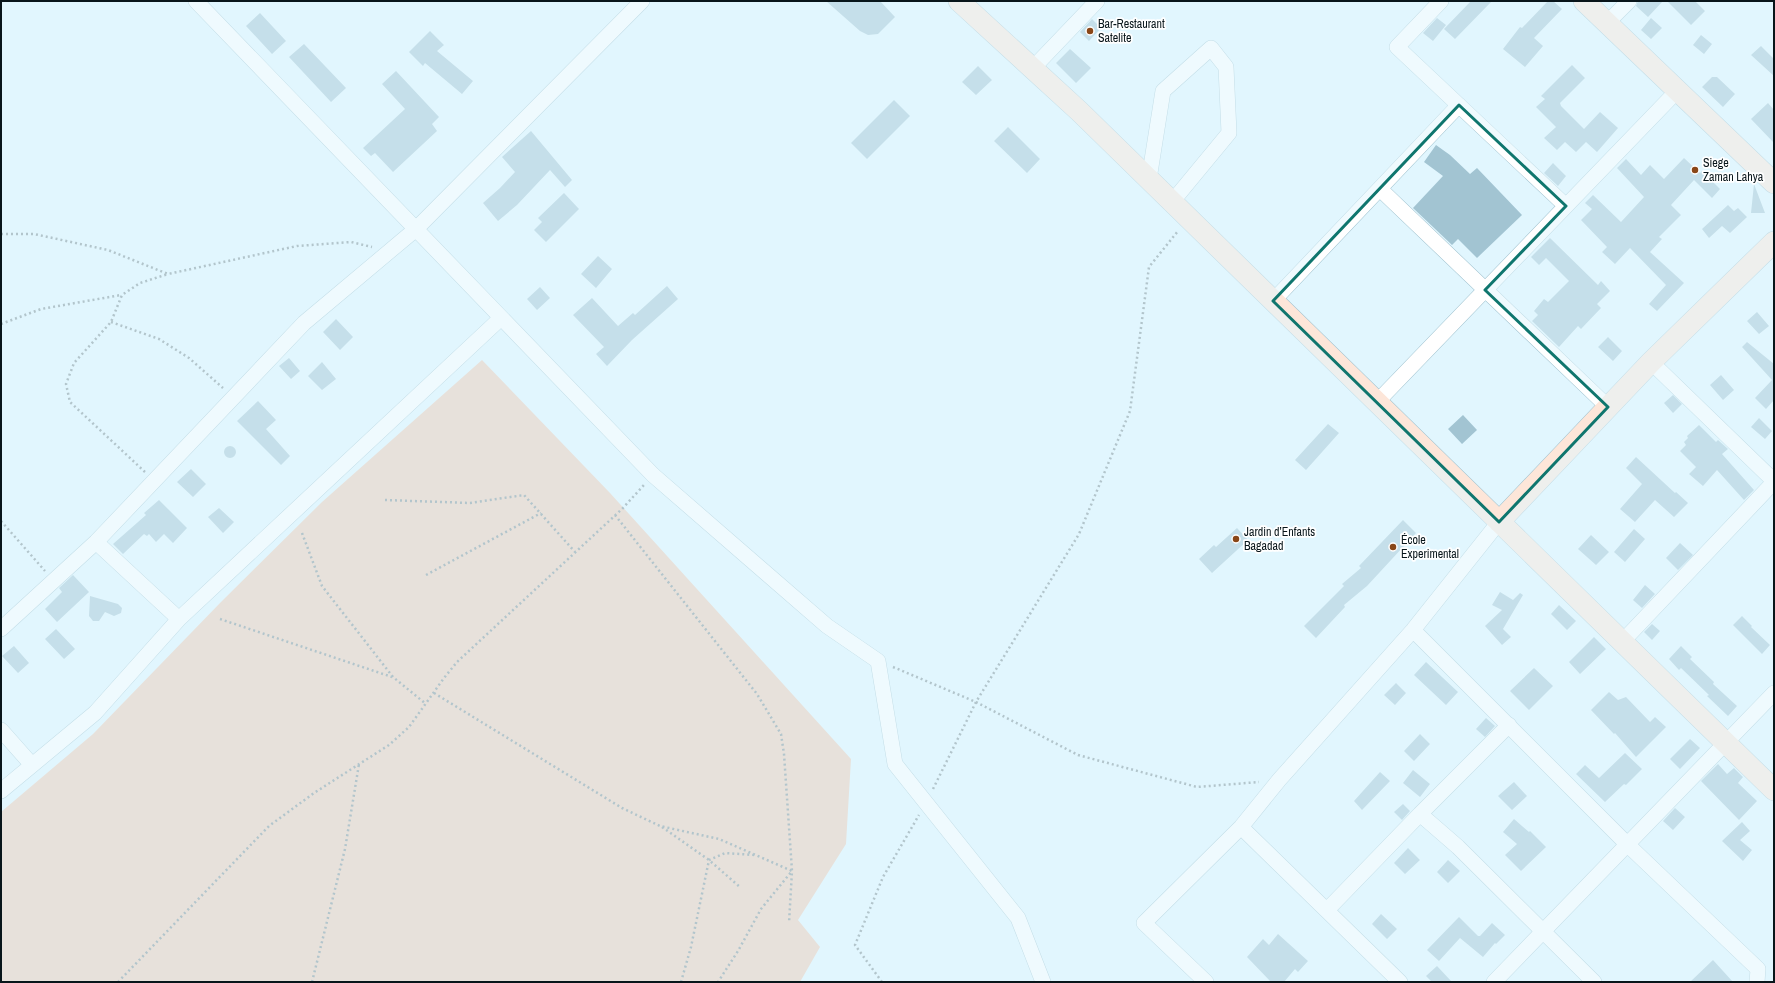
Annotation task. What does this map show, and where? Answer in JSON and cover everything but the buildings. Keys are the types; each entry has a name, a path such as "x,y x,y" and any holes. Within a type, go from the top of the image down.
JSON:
{"street":[{"path":"196,1 653,475 827,626 878,661 895,764 1018,918 1044,982"},
{"path":"1,629 96,542 304,323 416,229 642,1"},
{"path":"959,1 1149,179 1774,790"},
{"path":"1032,68 1097,1"},
{"path":"1442,1 1397,47 1566,206"},
{"path":"1584,1 1774,183"},
{"path":"1607,23 1629,1"},
{"path":"1149,179 1163,91 1211,48 1226,67 1229,133 1172,202"},
{"path":"1377,402 1677,91"},
{"path":"1273,301 1459,105"},
{"path":"1380,189 1608,407"},
{"path":"1206,982 1144,923 1241,827 1279,780 1413,630 1499,522 1651,362 1774,242"},
{"path":"1,792 95,713 179,619 501,318"},
{"path":"1622,642 1774,481 1651,362"},
{"path":"96,542 179,619"},
{"path":"1413,630 1628,845 1758,969 1757,982"},
{"path":"1494,982 1727,744 1774,693"},
{"path":"1327,910 1420,814 1509,726"},
{"path":"1,730 32,765"},
{"path":"1420,814 1458,848 1594,982"},
{"path":"1241,827 1400,982"}],"path":[{"path":"882,982 855,945 883,877 926,803 976,702 1079,534 1130,411 1149,267 1189,218"},
{"path":"1,234 34,234 108,250 168,274"},
{"path":"1,324 41,309 122,295 140,283 168,274 297,246 351,242 390,251"},
{"path":"122,295 111,322 74,363 66,384 70,402 154,480"},
{"path":"111,322 160,339 189,358 233,397"},
{"path":"118,982 269,826 314,793 389,745 409,727 457,662 615,515 653,475"},
{"path":"385,500 470,503 524,495 575,552"},
{"path":"426,574 541,513"},
{"path":"615,515 757,694 781,734 784,754 792,871 789,923"},
{"path":"1,521 54,580"},
{"path":"302,533 322,586 393,677 426,704"},
{"path":"220,619 393,677"},
{"path":"878,661 976,702 1078,756 1197,787 1279,780"},
{"path":"434,693 622,808 660,826 709,860 741,888"},
{"path":"312,982 345,849 359,764"},
{"path":"660,826 719,839 792,871"},
{"path":"709,860 725,853 756,856"},
{"path":"681,982 691,946 709,860"},
{"path":"718,982 738,951 761,909 792,871"}],"highlighted area":[{"path":"1459,105 1566,206 1485,290 1608,407 1499,522 1273,301"}],"shaded area":[{"path":"482,360 610,493 851,759 846,844 798,920 820,947 800,982 1,982 1,812 93,734 221,602 322,502"}],"place":[{"name":"Bar-Restaurant Satelite","path":"1090,31"},
{"name":"Siege Zaman Lahya","path":"1695,170"},
{"name":"Jardin d’Enfants Bagadad","path":"1236,539"},
{"name":"École Experimental","path":"1393,547"}]}
